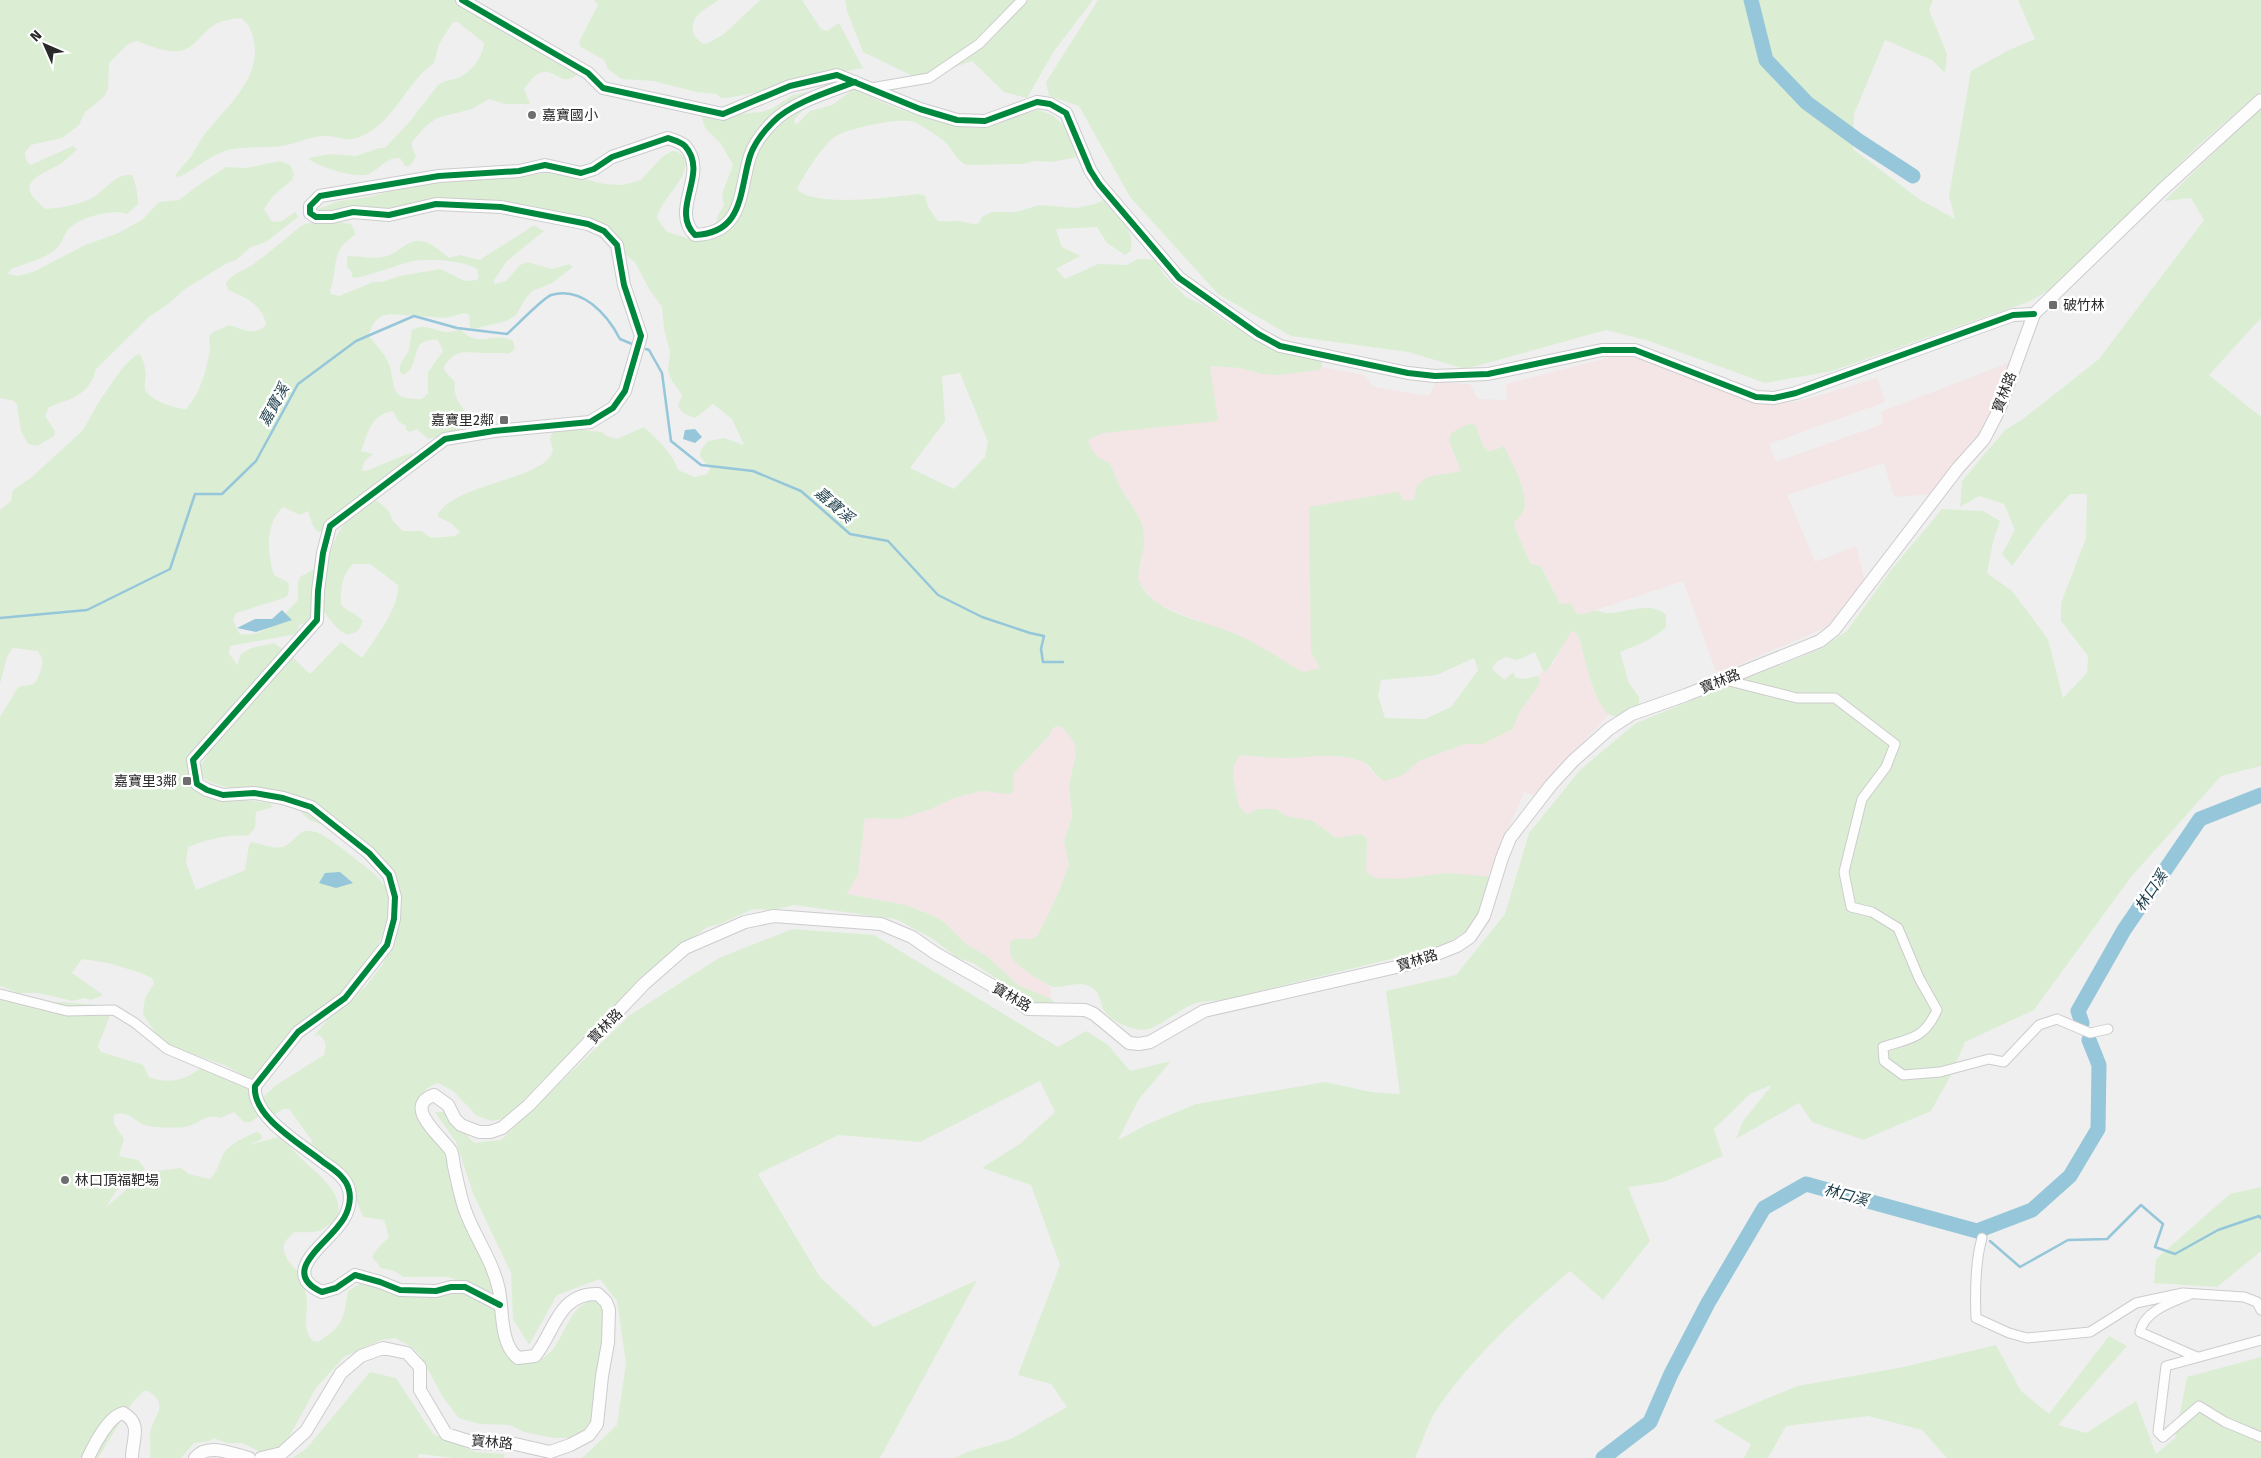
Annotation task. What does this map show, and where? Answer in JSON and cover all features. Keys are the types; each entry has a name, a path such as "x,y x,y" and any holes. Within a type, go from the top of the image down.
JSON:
{"street":[{"path":"462,0 588,73 604,88 723,114 790,86 837,75 920,109 957,120 971,122 985,120 1037,102 1050,104 1066,113 1090,170 1110,199 1142,233 1169,268 1190,287 1258,334 1280,346 1408,373 1435,376 1488,374 1602,350 1635,350 1756,397 1774,398 1796,393 2013,315 2034,314"},
{"path":"871,88 929,78 979,44 1022,0"},
{"path":"500,1305 465,1287 451,1287 436,1291 400,1290 355,1275 336,1288 322,1292 313,1289 306,1279 305,1268 308,1258 339,1226 347,1213 349,1190 336,1171 264,1114 254,1096 255,1086 298,1032 345,998 387,945 394,919 395,897 390,875 370,853 311,807 283,798 254,793 223,795 207,790 198,784 194,774 193,760 317,620 318,590 323,553 330,526 445,440 494,431 590,422 613,408 625,391 641,336 624,284 617,245 604,231 588,224 501,207 436,204 390,215 353,212 332,217 316,217 310,213 310,206 320,196 439,176 519,171 545,165 581,173 594,169 612,157 668,138 685,146 694,162 692,186 685,205 685,222 695,235 709,234 721,229 730,220 738,207 750,155 760,137 774,120 806,101 855,82"},
{"name":"寶林路","path":"261,1458 282,1453 306,1431 341,1373 360,1356 383,1348 407,1352 420,1367 420,1390 446,1434 475,1444 515,1444 550,1452 589,1435 598,1424 602,1376 608,1343 609,1310 606,1302 598,1294 589,1294 571,1302 560,1312 543,1346 535,1356 518,1358 512,1353 507,1344 499,1290 490,1260 465,1210 451,1151 438,1138 427,1122 421,1110 422,1103 428,1097 434,1095 448,1105 455,1119 462,1125 479,1132 490,1132 502,1128 529,1105 644,984 685,948 745,922 774,916 881,924 912,937 935,953 1007,994 1028,1009 1040,1011 1085,1010 1094,1014 1128,1043 1139,1044 1150,1042 1204,1011 1414,963 1457,946 1470,937 1484,916 1510,838 1551,785 1609,729 1632,714 1686,695 1722,679 1820,642 1834,630 1958,468 1984,439 1998,410 2034,314 2162,190 2261,100"},
{"path":"1722,679 1797,698 1835,698 1895,744 1886,767 1862,799 1844,872 1851,907 1872,912 1898,928 1919,978 1938,1010 1930,1025 1919,1035 1883,1047 1884,1060 1903,1075 1940,1072 1989,1059 2004,1062 2039,1025 2056,1019 2090,1033 2108,1029"},
{"path":"0,994 67,1011 114,1010 167,1049 255,1086"},
{"path":"1982,1238 1979,1248 1975,1294 1976,1318 2009,1333 2027,1338 2090,1332 2136,1303 2184,1292 2244,1297 2257,1302 2261,1310"},
{"path":"2193,1293 2150,1315 2141,1324 2140,1332 2197,1357"},
{"path":"2261,1340 2166,1366 2158,1432 2163,1437 2199,1406 2225,1422 2261,1437"},
{"path":"88,1458 116,1414 123,1413 132,1420 136,1428 132,1458"},
{"path":"195,1458 208,1449 249,1458"}],"shaded area":[{"path":"1615,356 1628,356 1656,363 1757,403 1774,405 1804,400 1877,378 1885,402 1769,444 1776,462 1883,424 1881,412 2013,361 1990,423 1930,494 1894,497 1884,463 1787,495 1815,562 1856,546 1865,581 1838,618 1827,627 1717,674 1683,581 1581,615 1560,604 1542,566 1530,563 1514,524 1524,511 1525,505 1522,486 1504,446 1489,452 1483,447 1449,441 1462,471 1454,473 1414,500 1401,500 1314,658 1321,668 1303,672 1238,635 1156,603 1139,582 1138,577 1142,562 1139,517 1119,485 1110,463 1099,458 1091,451 1088,440 1103,433 1210,366 1240,368 1262,374 1318,370 1322,367 1363,375 1374,387 1429,396 1436,382 1470,384 1478,399 1507,400 1506,384"},
{"path":"1572,631 1576,633 1580,640 1595,695 1609,714 1534,795 1524,792 1488,876 1447,873 1399,879 1375,878 1366,872 1367,838 1361,834 1336,838 1313,821 1285,816 1276,809 1258,809 1247,814 1239,806 1233,777 1234,765 1240,755 1283,758 1318,755 1347,757 1363,761 1378,778 1403,775 1419,761 1465,744 1483,744 1513,729 1519,713 1538,686 1540,681 1538,676 1543,671 1547,671 1554,662"},
{"path":"1058,726 1063,728 1074,742 1076,754 1069,785 1072,816 1064,842 1069,864 1058,894 1038,935 1033,939 1015,939 1017,965 1023,967 1051,987 1051,999 1018,985 988,957 966,944 945,923 934,916 906,905 847,894 858,875 865,818 899,819 931,809 954,798 981,791 993,793 1012,780 1013,774 1048,737 1053,728"}],"green space":[{"path":"0,0 456,0 508,35 565,61 590,80 577,75 570,79 563,79 547,72 541,73 533,78 524,89 530,104 505,104 489,99 472,109 437,118 425,127 412,142 416,157 410,166 405,166 400,158 395,158 387,161 369,174 356,175 319,165 308,158 330,154 356,156 379,148 385,148 411,120 438,85 460,77 469,71 479,58 484,43 458,22 453,22 439,44 434,63 416,80 394,110 366,134 353,139 322,136 282,146 233,149 212,157 179,177 175,176 190,158 204,135 241,90 248,78 255,52 251,31 248,24 241,18 214,25 185,50 164,50 137,41 128,44 109,63 108,89 104,97 85,112 79,125 62,138 31,145 25,154 27,161 31,165 73,146 77,149 62,163 40,175 31,183 29,188 31,194 45,209 69,206 87,200 97,195 115,180 126,175 132,175 135,182 138,204 127,214 121,212 104,213 78,222 67,231 60,244 50,254 11,269 8,274 18,276 33,272 85,245 116,234 142,220 159,202 179,200 226,167 247,168 280,161 290,165 294,174 292,180 273,196 264,209 272,222 282,221 295,212 298,217 266,242 251,247 236,260 227,263 185,289 167,305 150,316 96,369 93,378 84,391 49,407 45,416 55,431 54,436 37,446 28,444 21,431 17,405 14,401 0,398"},
{"path":"594,0 719,0 700,13 693,23 695,36 706,44 724,34 760,0 802,0 821,29 827,31 839,23 863,68 726,98 721,98 717,94 696,92 654,81 621,79 608,69 604,60 581,47 579,42 598,5"},
{"path":"845,0 1093,0 1054,51 1027,98 1004,92 972,61 919,79 863,52 847,11"},
{"path":"1098,0 1933,0 1929,10 1947,54 1945,73 1932,60 1885,40 1854,114 1853,149 1919,199 1955,219 1949,196 1971,71 2009,50 2035,39 2018,0 2261,0 2261,91 2199,145 2051,289 2028,302 1832,371 1765,383 1649,341 1606,330 1465,369 1408,352 1291,336 1218,294 1130,197 1079,106 1049,96 1046,82"},
{"path":"858,89 873,98 901,110 930,119 948,120 970,128 982,128 1036,109 1052,115 1066,127 1078,152 1077,157 1052,162 1034,161 1022,164 967,165 957,158 944,141 916,123 907,121 885,122 848,131 833,138 813,162 797,189 806,195 836,200 855,200 919,194 925,196 928,207 938,221 962,221 974,224 979,223 982,217 992,212 1016,212 1040,205 1076,208 1095,204 1106,199 1129,231 1131,251 1125,255 1107,243 1097,227 1056,229 1062,247 1080,256 1056,269 1065,279 1098,264 1127,265 1138,259 1156,260 1164,275 1186,297 1203,305 1231,325 1322,361 1322,367 1318,370 1279,375 1262,374 1240,368 1210,366 1218,421 1103,433 1088,440 1091,449 1096,455 1110,463 1119,485 1139,517 1143,528 1144,545 1138,577 1144,590 1153,600 1180,615 1226,630 1246,639 1303,672 1320,668 1311,652 1309,507 1397,492 1400,493 1402,500 1414,500 1417,485 1428,477 1461,471 1449,441 1451,433 1468,424 1476,425 1483,446 1489,452 1504,446 1515,468 1522,486 1525,502 1523,511 1514,525 1530,563 1541,566 1560,604 1571,603 1576,613 1581,614 1594,611 1607,613 1647,608 1661,611 1666,615 1666,627 1661,632 1644,642 1620,652 1629,683 1639,697 1639,704 1620,715 1614,716 1608,713 1596,695 1580,640 1576,633 1572,631 1547,671 1543,671 1535,652 1517,660 1506,657 1497,661 1492,669 1505,680 1513,672 1515,677 1522,679 1538,676 1540,681 1519,713 1513,729 1483,744 1465,744 1419,761 1403,775 1384,781 1370,767 1361,761 1351,758 1322,756 1278,758 1240,755 1234,765 1233,777 1239,806 1247,814 1258,809 1276,809 1286,816 1313,821 1336,838 1361,834 1367,838 1366,872 1375,878 1399,879 1447,873 1494,877 1480,920 1468,931 1440,947 1223,1000 1193,1004 1154,1027 1142,1030 1112,1019 1103,1009 1099,996 1091,987 1082,984 1059,987 1050,986 1024,969 1011,957 1010,942 1015,939 1033,939 1038,935 1058,894 1069,864 1064,842 1072,816 1069,785 1076,754 1074,742 1063,728 1058,726 1053,728 1048,737 1013,774 1014,791 1009,794 981,791 954,798 931,809 899,819 865,818 858,875 847,894 906,905 934,916 945,923 966,944 988,957 1018,985 1051,999 1055,1004 1044,1005 1017,997 1000,981 973,963 956,957 933,939 896,919 794,905 773,910 753,909 720,924 708,927 655,966 606,1014 558,1070 518,1109 503,1119 492,1121 477,1116 453,1091 438,1083 426,1090 420,1102 450,1161 460,1195 475,1217 487,1245 494,1292 478,1290 449,1277 404,1277 394,1271 381,1268 372,1257 389,1237 384,1220 363,1217 352,1190 310,1145 312,1141 289,1109 283,1109 274,1115 259,1101 276,1085 324,1055 325,1042 319,1035 314,1036 332,1014 365,987 383,964 397,928 401,911 398,892 393,882 330,827 309,820 293,804 274,801 212,783 202,777 201,765 214,743 292,657 310,674 341,642 362,658 379,633 395,603 398,585 370,564 353,564 346,573 341,594 341,605 363,621 358,631 348,635 343,633 332,623 321,606 330,556 336,536 344,524 368,500 374,499 386,508 392,520 403,531 422,531 431,538 455,536 460,532 452,524 437,516 446,505 461,496 534,469 546,461 553,451 550,439 552,433 563,428 602,432 606,436 617,439 644,427 668,452 678,470 695,477 707,474 710,469 700,456 701,450 708,441 724,438 744,445 732,419 713,404 695,418 681,411 678,406 682,395 672,381 668,371 670,352 664,329 662,307 649,289 635,262 598,235 571,222 521,212 416,209 321,214 318,209 339,201 369,197 436,178 497,179 545,173 570,175 604,184 623,185 641,180 662,157 672,151 678,152 686,158 686,166 679,182 664,203 657,218 667,232 691,239 714,234 718,215 724,205 722,194 733,165 721,144 705,128 700,111 738,114 762,112 773,108 793,95 820,90 794,120 796,125 810,111 832,105 852,90","holes":["960,373 988,442 985,457 954,489 910,468 945,421 942,376","1474,658 1478,670 1451,707 1425,719 1385,718 1378,696 1381,680 1437,675"]},
{"path":"2261,107 2261,318 2209,375 2261,417 2261,766 2221,776 2131,877 2034,1010 1965,1042 1950,1077 1931,1111 1863,1140 1812,1122 1799,1103 1736,1139 1743,1121 1772,1085 1750,1094 1714,1129 1723,1156 1664,1182 1628,1187 1650,1241 1603,1300 1570,1271 1515,1320 1464,1373 1435,1412 1415,1458 955,1458 967,1452 1011,1439 1067,1407 1051,1384 1018,1375 1060,1265 1031,1185 982,1168 1021,1143 1055,1112 1040,1081 920,1142 839,1135 758,1174 820,1277 874,1327 977,1280 880,1458 582,1458 617,1425 626,1363 617,1301 600,1279 557,1295 529,1345 513,1319 511,1273 473,1193 456,1142 435,1112 446,1112 474,1143 501,1140 630,1015 719,958 792,929 874,935 1058,1047 1086,1031 1108,1045 1130,1071 1171,1061 1139,1099 1118,1140 1148,1124 1196,1104 1325,1082 1371,1092 1400,1094 1386,991 1456,975 1505,914 1529,833 1580,770 1636,723 1820,649 1847,631 1891,570 1942,509 1983,511 2000,521 1993,542 1987,573 2012,591 2048,639 2063,698 2087,673 2088,656 2061,621 2061,603 2086,538 2087,494 2070,494 2043,524 2012,566 2002,554 2015,530 2004,504 1979,496 1960,507 1962,481 2005,430 2023,419 2099,359 2204,220 2191,198 2164,201"},
{"path":"339,222 351,224 356,234 338,252 330,290 331,294 339,296 373,282 382,282 400,276 440,269 465,281 477,280 479,277 477,269 471,266 454,262 424,260 409,262 356,278 352,277 352,273 347,267 347,256 383,257 414,241 419,241 430,244 449,258 459,255 480,260 534,225 544,231 507,261 494,280 494,284 506,281 520,265 527,262 552,269 569,264 573,267 552,283 532,291 516,315 506,321 473,329 470,327 469,315 465,313 446,318 390,314 375,321 369,336 388,362 395,389 402,397 422,399 428,393 428,372 443,351 438,340 428,340 422,343 418,347 409,371 403,375 400,372 400,365 409,350 412,330 416,328 425,327 444,332 460,329 473,338 480,339 506,338 513,341 515,349 509,354 460,353 456,354 446,364 444,370 455,382 454,388 457,398 472,420 453,434 428,439 417,429 410,432 406,430 406,426 399,422 393,411 379,416 371,425 361,451 373,454 364,462 362,470 366,471 407,454 412,453 413,458 342,509 322,531 318,532 313,526 308,511 300,515 283,507 277,514 270,530 269,548 274,575 289,583 288,595 284,598 236,613 233,621 240,634 258,633 266,629 280,619 298,600 300,577 316,568 314,620 299,625 297,634 230,646 229,653 237,665 241,654 251,648 274,643 284,650 190,759 209,796 270,803 273,807 256,812 255,828 248,836 225,837 188,847 186,863 196,890 245,870 249,845 252,842 271,847 282,847 286,846 303,832 311,831 323,835 372,872 386,888 389,898 386,923 381,937 369,963 356,982 320,1019 257,1077 245,1078 224,1065 175,1048 161,1040 143,1015 145,998 154,983 152,978 141,973 108,963 82,959 72,973 103,995 91,1000 84,998 73,1001 39,993 18,993 0,986 0,717 17,689 31,685 37,680 42,657 38,651 13,648 6,660 0,683 0,510 11,501 13,490 32,477 83,430 98,403 123,367 136,355 140,354 144,365 146,374 145,389 147,393 163,403 186,409 196,396 207,366 210,350 209,337 211,334 229,325 244,330 257,331 266,325 257,307 247,299 228,290 226,283 235,274 255,263 301,226 309,223"},
{"path":"0,999 13,1002 63,1002 108,1006 111,1013 98,1046 101,1052 143,1065 149,1077 165,1081 184,1078 204,1066 250,1085 260,1115 251,1122 244,1122 234,1112 220,1118 205,1118 193,1125 176,1128 148,1126 124,1114 114,1115 114,1124 124,1139 119,1156 138,1160 145,1169 116,1191 106,1207 147,1172 181,1168 189,1174 210,1179 225,1151 238,1141 256,1132 261,1134 262,1139 248,1145 282,1136 294,1151 332,1189 337,1198 339,1208 337,1218 327,1227 313,1232 294,1232 284,1245 286,1257 299,1272 305,1289 307,1301 306,1325 309,1336 313,1341 318,1342 333,1332 343,1316 348,1291 366,1280 434,1293 455,1291 491,1303 502,1313 511,1347 531,1362 543,1358 551,1351 576,1311 584,1304 595,1300 607,1309 597,1417 582,1432 569,1438 553,1438 524,1432 510,1425 479,1424 459,1418 444,1399 420,1355 413,1348 395,1338 381,1340 344,1357 316,1388 289,1437 279,1448 265,1454 242,1443 227,1443 213,1438 210,1441 194,1443 181,1458 150,1458 150,1434 158,1412 159,1402 155,1396 148,1391 144,1391 132,1403 98,1458 0,1458"},
{"path":"2261,1187 2261,1251 2217,1287 2154,1283 2156,1259 2230,1194"},
{"path":"2109,1336 2127,1346 2058,1425 2086,1433 2136,1401 2156,1454 2175,1438 2187,1377 2261,1357 2261,1458 1947,1458 1922,1430 1868,1416 1786,1426 1768,1458 1744,1458 1751,1444 1713,1421 1797,1386 1903,1367 1996,1345 2021,1391 2049,1414"},
{"path":"370,1372 396,1378 433,1434 476,1452 505,1454 503,1458 454,1458 419,1454 418,1458 292,1458 306,1449"}],"water":[{"path":"695,429 702,437 695,443 683,439 685,430"},
{"path":"282,610 292,620 256,632 237,628 255,619 272,619"},
{"path":"340,872 353,883 336,888 319,883 325,873"}],"waterway":[{"path":"1751,0 1766,60 1807,103 1859,141 1913,176"},
{"name":"嘉寶溪","path":"0,618 87,610 170,569 195,494 222,494 256,461 298,384 356,341 414,316 457,328 507,334 547,297 562,293 583,298 592,304 608,320 620,339 632,344"},
{"name":"嘉寶溪","path":"646,349 649,350 662,373 671,441 701,465 753,471 801,491 850,534 888,541 938,595 982,617 1044,636 1041,649 1043,662 1063,662"},
{"name":"林口溪","path":"2082,1023 2078,1011 2124,930 2200,819 2261,795"},
{"name":"林口溪","path":"1603,1458 1650,1422 1671,1374 1708,1303 1764,1208 1806,1184 1977,1231 2032,1210 2070,1176 2098,1129 2099,1065 2089,1040"},
{"path":"1990,1241 2020,1267 2068,1240 2107,1239 2141,1205 2163,1224 2155,1247 2175,1254 2218,1230 2259,1216 2261,1218"}],"cycle path":[{"path":"462,0 588,73 603,88 723,114 790,86 837,75 920,109 957,120 985,121 1037,102 1050,104 1066,113 1090,170 1099,184 1179,278 1258,334 1280,346 1408,373 1435,376 1488,374 1602,350 1635,350 1756,397 1774,398 1796,393 2013,315 2034,314"},
{"path":"500,1305 465,1287 451,1287 436,1291 400,1290 355,1275 336,1288 322,1292 310,1284 305,1276 305,1267 310,1258 342,1221 348,1209 349,1190 339,1174 269,1119 256,1097 255,1086 298,1032 345,998 387,945 394,919 395,897 389,875 369,853 311,807 283,798 254,793 223,795 207,790 197,784 193,760 317,620 318,591 323,553 330,526 445,439 494,431 590,422 613,408 625,391 641,336 624,285 617,245 604,231 588,224 501,207 436,204 389,215 353,212 332,217 316,217 310,213 310,206 320,196 439,176 519,171 545,165 581,173 594,169 612,157 668,138 685,146 692,157 692,180 686,214 688,225 695,235 711,233 723,227 731,219 741,196 752,151 770,126 781,115 801,103 855,82"}],"place":[{"name":"嘉寶國小","path":"532,115"},
{"name":"破竹林","path":"2053,305"},
{"name":"嘉寶里2鄰","path":"504,420"},
{"name":"嘉寶里3鄰","path":"187,781"},
{"name":"林口頂福靶場","path":"65,1180"}]}
